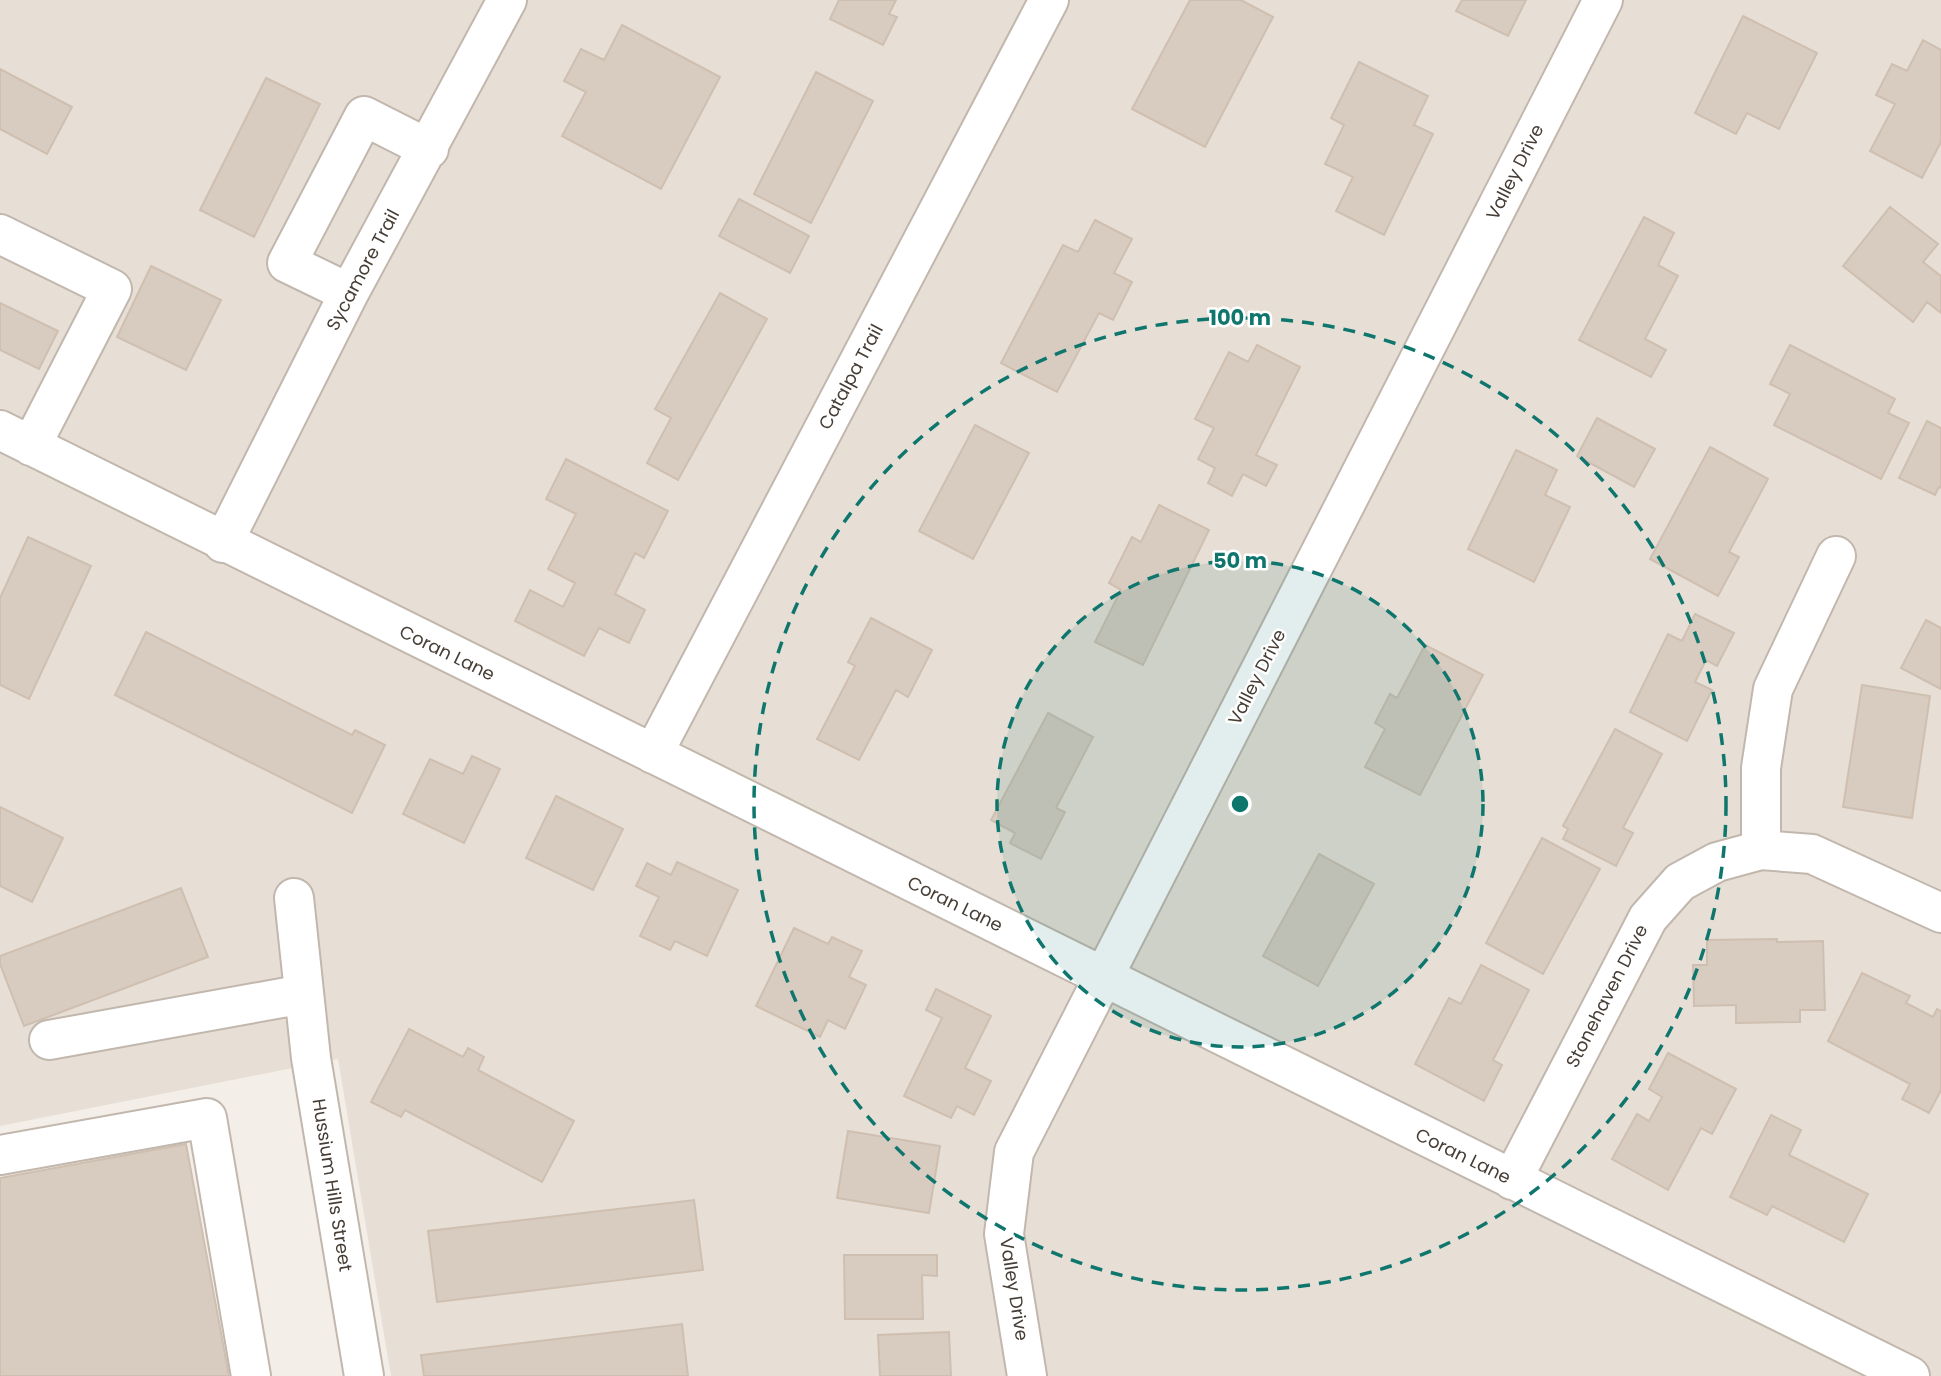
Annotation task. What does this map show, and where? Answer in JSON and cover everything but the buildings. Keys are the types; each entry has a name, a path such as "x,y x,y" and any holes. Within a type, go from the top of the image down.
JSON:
{"street":[{"name":"Sycamore Trail","path":"223,542 349,293 507,0"},
{"name":"Catalpa Trail","path":"653,754 1049,0"},
{"name":"Valley Drive","path":"1027,1376 1004,1234 1014,1152 1603,0"},
{"path":"349,293 287,263 364,116 429,149"},
{"path":"0,234 112,289 16,438"},
{"name":"Coran Lane","path":"16,438 1910,1376"},
{"path":"1761,850 1761,768 1773,690 1836,556"},
{"name":"Stonehaven Drive","path":"1512,1180 1647,918 1681,882 1717,862 1761,850 1812,854 1941,913"},
{"name":"Hussium Hills Street","path":"294,898 311,1058 364,1376"},
{"path":"49,1040 304,994"},
{"path":"0,1155 207,1118 251,1376"}],"shaded area":[{"path":"0,0 1941,0 1941,1376 391,1376 338,1059 0,1126"}]}
